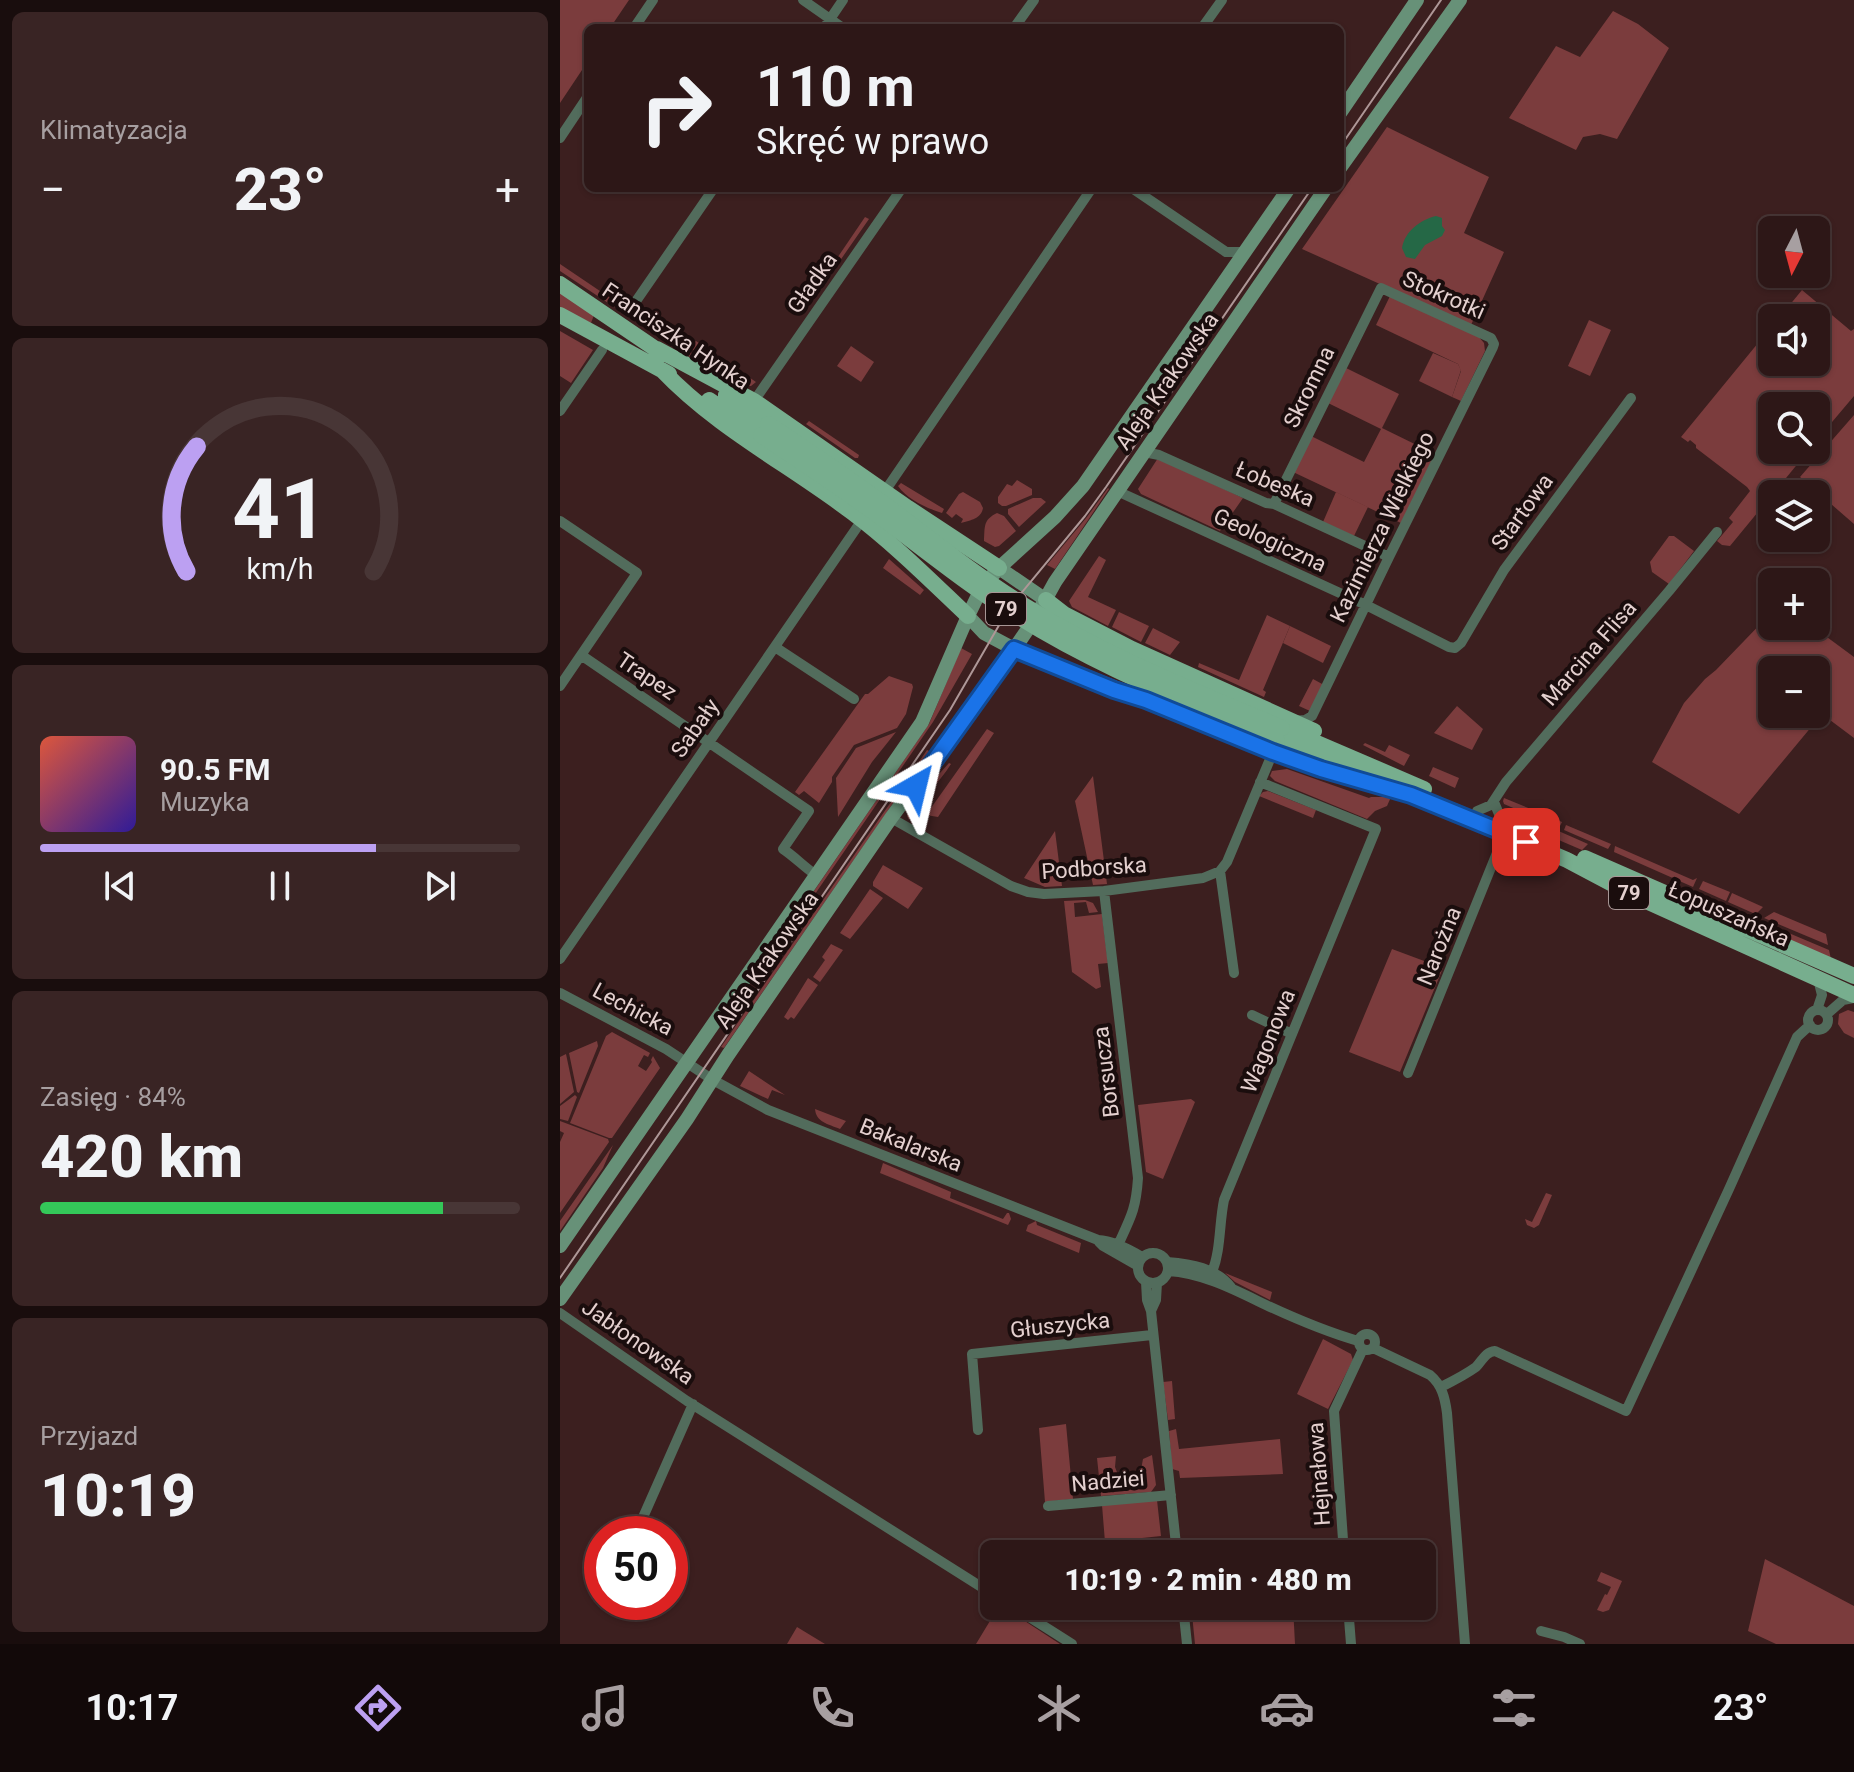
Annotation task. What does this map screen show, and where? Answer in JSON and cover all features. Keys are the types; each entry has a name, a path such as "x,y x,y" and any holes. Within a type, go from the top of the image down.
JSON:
{"main road":[{"path":"1344,107 1417,0"},
{"path":"1344,162 1460,0"},
{"name":"Aleja Krakowska","path":"560,1246 922,722 982,587 1083,486 1286,192"},
{"name":"Aleja Krakowska","path":"560,1299 891,818 1014,649 1055,582 1323,192"},
{"name":"Franciszka Hynka","path":"560,284 657,349 764,429"},
{"name":"Franciszka Hynka","path":"560,315 764,429"},
{"path":"657,349 754,401 1060,612 1132,649 1281,735"},
{"path":"662,370 684,393 716,418 862,520 993,639 1104,686 1281,735"},
{"name":"79","path":"764,429 956,575 1031,624 1135,679 1281,735"},
{"name":"Łopuszańska","path":"1281,735 1396,777 1477,811 1635,896 1854,996"},
{"name":"Łopuszańska","path":"1281,735 1378,784 1510,830 1854,976"}],"street":[{"path":"637,24 653,0"},
{"path":"803,0 827,24 843,0"},
{"path":"1017,24 1034,0"},
{"path":"1204,24 1217,2"},
{"path":"560,138 584,102"},
{"path":"632,307 711,192"},
{"name":"Gładka","path":"754,401 899,192"},
{"path":"885,491 1089,192"},
{"path":"1138,192 1226,252 1245,252"},
{"path":"1226,252 1232,270"},
{"name":"Stokrotki","path":"1381,288 1491,338"},
{"name":"Skromna","path":"1274,504 1381,288"},
{"name":"Kazimierza Wielkiego","path":"1281,735 1312,716 1493,347 1491,338"},
{"path":"560,411 602,350"},
{"name":"Startowa","path":"1449,647 1455,648 1461,643 1504,570 1631,398"},
{"name":"Łobeska","path":"1144,452 1159,455 1274,504 1389,557"},
{"name":"Geologiczna","path":"1117,491 1366,605 1449,647"},
{"name":"Sabały","path":"560,959 862,520"},
{"path":"560,521 637,573 560,686"},
{"name":"Marcina Flisa","path":"1477,811 1494,802 1506,782 1717,532"},
{"path":"775,647 854,699"},
{"name":"Trapez","path":"581,655 809,811 783,849 816,875"},
{"path":"1234,973 1220,871 1227,862 1281,735"},
{"name":"Wagonowa","path":"1212,1272 1217,1257 1224,1200 1376,829 1260,782"},
{"path":"1494,802 1510,830"},
{"name":"Podborska","path":"891,818 1019,889 1044,894 1104,891 1203,878 1220,871"},
{"name":"Narożna","path":"1408,1073 1510,830"},
{"name":"Borsucza","path":"1104,891 1138,1178 1133,1218 1118,1245"},
{"path":"1817,978 1822,995 1822,1012 1828,1023 1824,1028 1815,1029 1810,1025 1812,1012 1822,1012 1854,996"},
{"name":"Lechicka","path":"560,993 646,1038 713,1080"},
{"path":"1252,1015 1292,1034"},
{"path":"1441,1387 1473,1369 1487,1353 1495,1351 1626,1411 1797,1037 1810,1025"},
{"name":"Bakalarska","path":"713,1080 768,1110 1098,1240 1118,1245 1140,1262"},
{"name":"Bakalarska","path":"1098,1240 1103,1246 1140,1262"},
{"path":"1156,1253 1164,1258 1168,1267 1164,1279 1151,1282 1140,1276 1140,1262 1156,1253"},
{"path":"1168,1267 1194,1265 1224,1278 1231,1287"},
{"path":"1168,1267 1231,1287 1430,1375 1441,1387 1447,1413 1465,1644"},
{"path":"1151,1282 1156,1300 1151,1311 1152,1335 1176,1540"},
{"name":"Jabłonowska","path":"560,1313 693,1404 980,1586"},
{"name":"Głuszycka","path":"978,1430 972,1354 1152,1335"},
{"name":"Hejnałowa","path":"1343,1540 1334,1411 1365,1346"},
{"path":"644,1515 693,1404"},
{"name":"Nadziei","path":"1048,1506 1171,1495"},
{"path":"1034,1620 1072,1644"},
{"path":"1184,1620 1187,1644"},
{"path":"1349,1620 1351,1644"},
{"path":"1541,1631 1580,1644"}],"shaded area":[{"path":"560,0 629,0 613,24 584,24 584,67 560,103"},
{"path":"1613,11 1638,24 1669,48 1617,139 1600,134 1583,137 1576,150 1509,118 1556,46 1580,57"},
{"path":"1387,127 1489,177 1464,233 1504,252 1471,325 1302,249"},
{"path":"1436,216 1442,218 1445,230 1442,236 1425,245 1415,259 1406,257 1402,248 1410,231 1424,220"},
{"path":"865,217 869,219 830,275 827,273"},
{"path":"560,264 745,389 688,356 560,271"},
{"path":"1802,290 1819,304 1790,304"},
{"path":"560,292 594,315 591,323 560,308"},
{"path":"1390,296 1479,337 1484,343 1485,351 1461,401 1452,397 1461,371 1458,364 1376,325"},
{"path":"641,306 756,382 747,386 638,313"},
{"path":"1830,313 1851,331 1854,329 1854,396 1830,424 1830,392 1758,392 1758,464 1797,464 1784,480 1758,480 1758,512 1730,546 1717,541 1733,522 1729,518 1750,491 1690,440 1688,442 1681,437 1758,343 1758,376 1830,376"},
{"path":"1589,320 1611,330 1590,376 1568,366"},
{"path":"560,331 593,350 571,383 560,376"},
{"path":"851,346 874,362 861,382 837,366"},
{"path":"1433,353 1458,364 1461,370 1452,397 1419,381"},
{"path":"1346,368 1399,394 1382,428 1435,454 1401,523 1293,472 1311,436 1364,462 1381,429 1328,403"},
{"path":"1854,415 1854,524 1830,503 1830,480 1803,480 1800,477 1811,464 1830,464 1830,443"},
{"path":"809,421 859,455 858,458 806,424"},
{"path":"1158,458 1243,498 1220,531 1141,494 1138,489"},
{"path":"1017,480 1032,489 1032,495 1002,506 998,503 998,497 1007,484 1012,486"},
{"path":"901,483 944,509 942,513 912,499 898,486"},
{"path":"1108,488 1055,569 1047,565 1087,517"},
{"path":"963,492 980,502 983,508 978,517 961,523 963,519 956,514 952,518 946,513"},
{"path":"1336,492 1368,507 1354,536 1323,522"},
{"path":"1033,498 1046,502 1019,527 1008,514 1008,509"},
{"path":"997,513 1004,516 1016,531 995,547 984,541 984,531 987,521"},
{"path":"1669,536 1674,536 1694,551 1669,584 1652,572 1650,562"},
{"path":"1099,556 1106,560 1088,597 1116,610 1108,626 1072,607 1069,601"},
{"path":"889,559 924,590 920,595 883,568"},
{"path":"1119,612 1149,626 1141,642 1112,627"},
{"path":"1267,615 1290,626 1263,690 1266,692 1264,697 1198,667 1199,663 1239,680"},
{"path":"1290,626 1331,646 1323,663 1283,643"},
{"path":"1758,626 1758,640 1830,639 1854,657 1854,738 1830,720 1830,656 1758,656 1758,728 1810,728 1739,814 1652,762 1684,703"},
{"path":"1153,628 1180,642 1170,655 1145,643"},
{"path":"961,648 972,654 933,722 765,967 763,965 929,724"},
{"path":"889,676 913,687 906,714 897,728 854,745 819,803 804,791 799,795 795,792 865,694"},
{"path":"1313,679 1324,685 1310,711 1299,706"},
{"path":"1457,706 1483,729 1472,750 1434,733"},
{"path":"987,729 994,733 938,817 926,815"},
{"path":"896,732 872,762 838,817 836,778 856,748"},
{"path":"1365,743 1385,752 1389,745 1410,755 1404,766 1363,745"},
{"path":"927,750 724,1048 721,1047"},
{"path":"951,764 909,820 909,807"},
{"path":"1433,767 1459,778 1455,788 1429,776"},
{"path":"1287,769 1369,798 1391,797 1387,806 1367,819 1275,781 1270,776 1272,771"},
{"path":"1093,776 1107,884 1093,885 1075,801"},
{"path":"1268,791 1316,810 1313,818 1259,796"},
{"path":"1504,798 1562,822 1559,828 1504,804"},
{"path":"1502,809 1511,810 1588,844 1582,850"},
{"path":"1566,825 1611,844 1608,849 1564,830"},
{"path":"1055,831 1062,886 1045,887 1024,878"},
{"path":"1615,846 1693,880 1697,878 1693,887 1614,852"},
{"path":"883,865 923,888 908,909 873,886"},
{"path":"1703,881 1730,892 1726,901 1699,889"},
{"path":"870,889 883,898 850,939 840,933"},
{"path":"1732,893 1763,907 1753,913 1728,902"},
{"path":"1085,900 1093,903 1098,912 1089,913 1086,902 1074,903 1075,917 1102,914 1108,963 1098,964 1101,987 1096,989 1072,972 1064,901"},
{"path":"1774,912 1826,934 1828,945 1764,918"},
{"path":"1760,921 1829,950 1831,959 1754,924"},
{"path":"831,944 843,950 820,982 813,977"},
{"path":"1392,949 1443,968 1400,1072 1349,1052"},
{"path":"808,978 818,985 794,1019 791,1017 788,1020 784,1017"},
{"path":"1848,1010 1854,1012 1854,1038 1844,1033 1838,1024 1839,1014"},
{"path":"612,1032 650,1053 648,1057 644,1055 638,1066 646,1071 653,1056 660,1068 612,1138 609,1138 570,1123 606,1036"},
{"path":"597,1041 598,1046 579,1093 569,1053"},
{"path":"566,1054 574,1092 560,1104 560,1057"},
{"path":"749,1071 785,1095 772,1090 768,1099 740,1086"},
{"path":"575,1095 577,1097 568,1121 560,1119 560,1106"},
{"path":"1191,1099 1195,1102 1163,1179 1146,1172 1138,1105"},
{"path":"815,1109 846,1121 840,1129 831,1126 820,1120"},
{"path":"560,1121 609,1142 560,1213 560,1142 564,1133 560,1131"},
{"path":"613,1145 603,1168 560,1231 560,1221"},
{"path":"883,1163 951,1192 950,1198 1003,1219 1009,1213 1011,1219 1008,1225 880,1173"},
{"path":"1546,1193 1552,1195 1539,1225 1534,1228 1527,1225 1525,1219 1532,1222"},
{"path":"1036,1221 1037,1225 1081,1243 1079,1253 1026,1231 1028,1225"},
{"path":"1225,1273 1272,1292 1270,1300 1235,1282"},
{"path":"1323,1339 1351,1354 1353,1360 1328,1409 1297,1394"},
{"path":"1172,1381 1175,1419 1168,1420 1163,1382"},
{"path":"1066,1424 1073,1499 1045,1502 1039,1428"},
{"path":"1176,1429 1179,1449 1280,1439 1283,1474 1180,1478 1179,1471 1172,1469 1169,1431"},
{"path":"1152,1455 1156,1485 1151,1492 1101,1496 1097,1458 1116,1456 1118,1475 1129,1478 1140,1475 1143,1459"},
{"path":"1157,1500 1161,1536 1105,1540 1102,1505"},
{"path":"1765,1559 1854,1606 1854,1644 1776,1644 1748,1631"},
{"path":"1601,1572 1622,1581 1609,1610 1603,1612 1597,1610 1611,1587 1597,1581"},
{"path":"991,1620 1023,1620 1060,1644 976,1644"},
{"path":"1193,1620 1294,1620 1295,1644 1195,1644"},
{"path":"797,1627 825,1644 787,1644"}],"tram line":[{"path":"1344,141 1441,0"},
{"path":"560,1278 950,710 1009,608 1106,487 1309,192"}],"route":[{"path":"916,786 1014,649 1273,752 1411,795 1526,842"}]}
